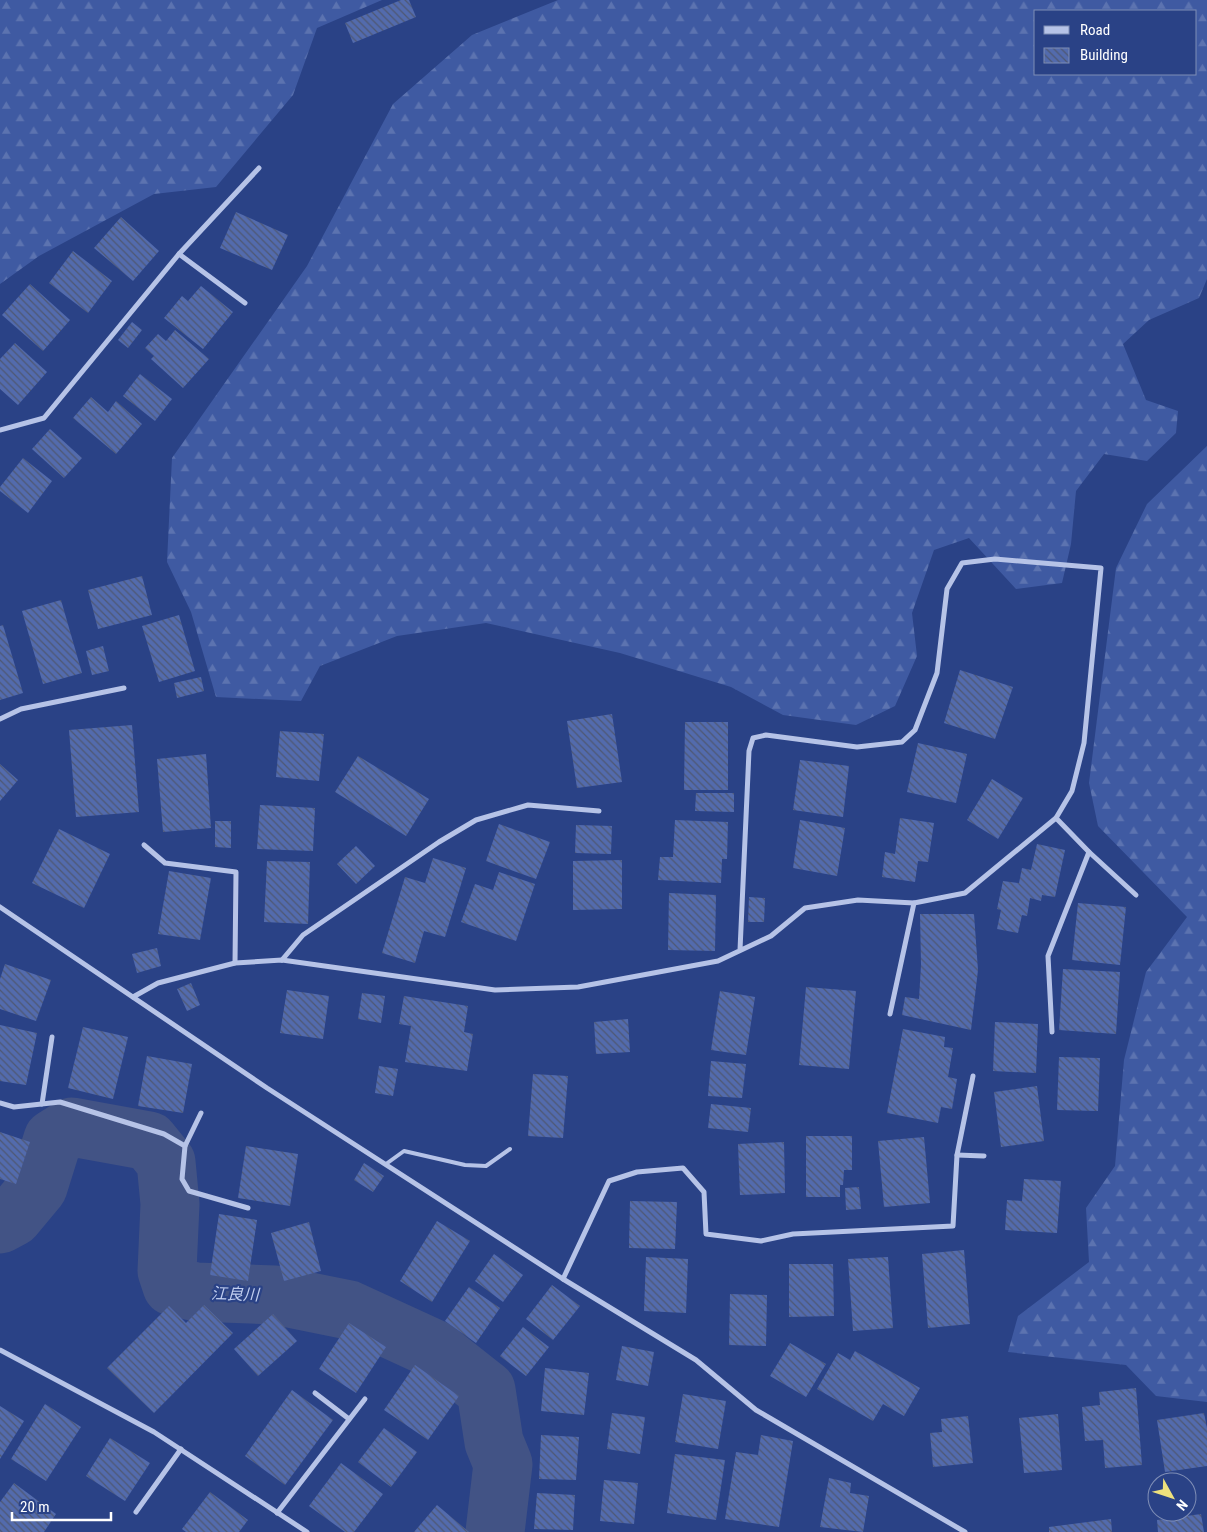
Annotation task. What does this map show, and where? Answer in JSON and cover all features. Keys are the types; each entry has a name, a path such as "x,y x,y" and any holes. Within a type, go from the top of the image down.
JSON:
{"street":[{"path":"0,430 44,418 179,254 260,168"},
{"path":"179,254 245,303"},
{"path":"133,997 158,983 235,963 282,960 495,990 578,987 718,961 771,936 805,908 858,900 914,904 965,893 1056,818 1072,791 1084,742 1101,568 995,559 962,563 947,589 937,673 916,730 902,742 856,747 766,735 753,738 749,751 740,950"},
{"path":"0,719 21,709 124,688"},
{"path":"282,960 303,935 439,842 476,820 528,805 599,811"},
{"path":"1056,818 1136,896"},
{"path":"144,845 165,863 236,872 235,963"},
{"path":"1052,1032 1048,956 1089,852"},
{"path":"890,1014 914,904"},
{"path":"0,907 268,1088 563,1279 696,1360 756,1410 965,1532"},
{"path":"42,1104 52,1037"},
{"path":"563,1279 609,1181 637,1172 683,1168 704,1192 706,1234 761,1241 793,1234 953,1226 958,1155 972,1076"},
{"path":"0,1103 14,1107 60,1102 164,1134 186,1146"},
{"path":"201,1113 186,1146 182,1178 189,1192 248,1208"},
{"path":"958,1155 984,1156"},
{"path":"0,1350 154,1432 307,1532"},
{"path":"315,1392 349,1419"},
{"path":"277,1513 365,1399"},
{"path":"136,1512 180,1449"}],"lane":[{"path":"386,1164 404,1151 465,1164 486,1166 510,1149"}],"green space":[{"path":"0,0 382,0 317,28 293,95 216,187 154,194 39,256 0,284"},
{"path":"558,0 1207,0 1207,279 1199,298 1149,320 1123,344 1146,400 1178,411 1176,433 1147,461 1104,454 1076,491 1071,544 1062,583 1016,589 969,538 934,550 912,613 917,656 895,706 856,725 783,715 731,687 620,653 486,623 397,636 320,666 301,701 216,697 191,612 167,562 172,458 307,266 393,104 472,35"},
{"path":"1207,446 1207,1402 1156,1396 1126,1365 1008,1352 1018,1316 1089,1262 1086,1208 1115,1166 1124,1060 1146,972 1187,917 1098,826 1089,783 1116,568 1147,504"}],"building":[{"path":"401,0 409,0 416,17 353,43 345,23"},
{"path":"236,212 288,235 272,270 220,248"},
{"path":"121,217 159,251 133,281 94,248"},
{"path":"73,251 112,281 88,313 49,283"},
{"path":"30,284 70,320 43,351 2,315"},
{"path":"201,286 233,312 203,349 164,318 182,296 188,301"},
{"path":"132,322 142,330 128,348 118,340"},
{"path":"175,330 209,359 183,388 151,359 154,356 145,348 158,334 166,341"},
{"path":"15,343 47,372 18,405 0,389 0,359"},
{"path":"140,374 172,399 155,421 123,396"},
{"path":"91,397 108,412 116,401 142,424 116,454 73,418"},
{"path":"50,429 82,458 64,478 32,449"},
{"path":"23,458 52,481 28,513 0,491 0,487"},
{"path":"142,576 152,615 98,629 88,590"},
{"path":"61,600 82,673 43,684 22,611"},
{"path":"179,615 195,671 159,682 142,626"},
{"path":"3,625 23,693 0,700 0,626"},
{"path":"103,646 109,671 92,675 86,651"},
{"path":"960,670 1013,687 995,739 944,723"},
{"path":"201,677 204,691 177,698 174,683"},
{"path":"612,714 622,782 577,788 567,721"},
{"path":"685,722 728,722 728,790 684,790"},
{"path":"132,725 139,812 76,817 69,730"},
{"path":"280,731 324,734 319,781 276,777"},
{"path":"918,743 967,754 956,803 907,792"},
{"path":"206,754 211,828 163,832 157,759"},
{"path":"358,756 429,799 406,836 335,792"},
{"path":"800,760 849,766 843,817 793,810"},
{"path":"0,764 18,780 0,801"},
{"path":"992,779 1023,798 998,839 967,820"},
{"path":"696,793 734,793 734,812 695,811"},
{"path":"260,805 315,808 313,851 257,849"},
{"path":"900,818 934,823 928,862 918,861 915,882 882,877 885,852 895,854"},
{"path":"675,820 728,822 727,859 722,859 721,883 658,880 660,857 673,857"},
{"path":"800,820 845,828 837,876 793,868"},
{"path":"215,821 231,821 231,848 215,847"},
{"path":"499,824 550,842 536,879 486,861"},
{"path":"576,825 612,826 611,854 575,853"},
{"path":"59,829 110,854 84,908 32,883"},
{"path":"1037,844 1065,850 1055,897 1042,895 1041,901 1030,898 1027,916 1022,915 1018,933 997,929 1001,910 997,909 1003,881 1019,883 1022,868 1031,870"},
{"path":"356,846 375,866 356,884 337,864"},
{"path":"433,858 466,868 445,937 424,931 415,963 382,953 405,877 425,883"},
{"path":"622,860 622,909 573,910 573,861"},
{"path":"267,861 310,862 308,924 264,922"},
{"path":"169,871 211,878 200,940 158,934"},
{"path":"499,872 535,884 516,941 461,922 475,884 493,890"},
{"path":"669,893 716,895 715,951 668,950"},
{"path":"749,897 765,898 764,922 748,922"},
{"path":"1078,903 1126,907 1120,965 1072,960"},
{"path":"920,914 974,914 978,970 971,1030 902,1015 905,997 919,999 921,965"},
{"path":"157,948 161,966 137,973 132,954"},
{"path":"5,964 51,980 36,1021 0,1009 0,979"},
{"path":"1063,969 1120,972 1116,1034 1059,1030"},
{"path":"191,983 200,1005 187,1011 177,989"},
{"path":"806,987 856,991 849,1069 799,1065"},
{"path":"287,990 329,996 323,1039 280,1033"},
{"path":"720,991 755,997 746,1055 711,1050"},
{"path":"362,993 385,996 381,1023 358,1019"},
{"path":"404,996 468,1006 464,1032 473,1034 467,1071 405,1062 411,1026 399,1024"},
{"path":"628,1019 630,1052 596,1054 594,1022"},
{"path":"995,1022 1038,1024 1036,1073 993,1071"},
{"path":"0,1025 37,1033 26,1085 0,1081"},
{"path":"83,1027 128,1037 113,1099 68,1088"},
{"path":"903,1029 945,1037 944,1047 953,1048 948,1077 957,1079 952,1109 941,1107 938,1123 887,1113"},
{"path":"147,1056 192,1064 183,1113 138,1106"},
{"path":"1059,1057 1100,1058 1098,1111 1057,1110"},
{"path":"711,1061 746,1064 742,1098 708,1096"},
{"path":"379,1066 398,1069 393,1096 375,1093"},
{"path":"533,1074 568,1076 563,1138 528,1136"},
{"path":"1037,1086 1044,1141 1001,1147 994,1092"},
{"path":"711,1104 751,1108 748,1132 708,1128"},
{"path":"0,1132 30,1142 16,1184 0,1179"},
{"path":"806,1136 852,1136 852,1170 844,1170 843,1185 840,1185 840,1197 806,1197"},
{"path":"924,1137 930,1203 884,1207 878,1141"},
{"path":"784,1142 785,1193 740,1195 738,1144"},
{"path":"246,1146 298,1154 290,1206 238,1198"},
{"path":"364,1163 384,1176 373,1192 354,1180"},
{"path":"1024,1179 1061,1181 1057,1233 1005,1230 1007,1200 1022,1201"},
{"path":"859,1187 861,1209 846,1210 845,1188"},
{"path":"630,1201 677,1202 675,1249 629,1248"},
{"path":"219,1214 257,1220 248,1281 210,1275"},
{"path":"437,1221 470,1241 432,1302 400,1281"},
{"path":"309,1222 321,1271 284,1281 271,1233"},
{"path":"964,1250 970,1324 928,1328 922,1254"},
{"path":"494,1254 523,1275 503,1302 475,1281"},
{"path":"646,1257 688,1259 686,1313 644,1311"},
{"path":"888,1257 893,1328 853,1331 848,1259"},
{"path":"789,1264 833,1264 834,1316 789,1317"},
{"path":"552,1285 580,1306 553,1340 526,1319"},
{"path":"469,1287 500,1308 476,1343 445,1321"},
{"path":"730,1294 767,1295 766,1346 729,1345"},
{"path":"204,1305 233,1333 154,1413 107,1368 169,1306 186,1323"},
{"path":"273,1314 297,1341 258,1376 234,1349"},
{"path":"349,1323 386,1347 356,1393 319,1369"},
{"path":"523,1327 549,1347 526,1376 500,1356"},
{"path":"790,1343 826,1364 806,1397 770,1376"},
{"path":"622,1346 654,1352 648,1386 616,1380"},
{"path":"855,1351 920,1388 904,1416 883,1404 873,1421 817,1389 838,1353 850,1360"},
{"path":"415,1365 459,1396 428,1440 384,1410"},
{"path":"545,1368 589,1373 584,1415 541,1411"},
{"path":"1136,1388 1142,1465 1105,1468 1103,1440 1085,1441 1082,1407 1100,1405 1099,1392"},
{"path":"292,1390 333,1420 285,1485 245,1456"},
{"path":"683,1394 726,1401 718,1449 675,1442"},
{"path":"45,1404 81,1427 46,1481 11,1459"},
{"path":"0,1406 24,1421 0,1459"},
{"path":"612,1413 645,1417 640,1454 607,1449"},
{"path":"1204,1413 1207,1428 1207,1466 1165,1472 1157,1420"},
{"path":"1058,1414 1062,1470 1024,1473 1019,1418"},
{"path":"968,1416 973,1463 933,1467 930,1433 942,1432 941,1419"},
{"path":"384,1428 417,1452 391,1487 358,1462"},
{"path":"541,1435 579,1437 576,1480 539,1479"},
{"path":"761,1435 793,1441 779,1527 725,1519 736,1452 758,1455"},
{"path":"110,1438 150,1463 125,1501 86,1476"},
{"path":"675,1454 725,1460 716,1520 667,1513"},
{"path":"341,1463 383,1494 354,1532 345,1532 309,1506"},
{"path":"829,1478 851,1483 850,1493 869,1496 863,1532 820,1527"},
{"path":"604,1480 638,1483 634,1524 600,1521"},
{"path":"14,1483 56,1514 44,1532 0,1532 0,1502"},
{"path":"210,1492 248,1520 239,1532 186,1532 182,1529"},
{"path":"537,1493 575,1495 573,1530 534,1529"},
{"path":"437,1505 469,1532 414,1532"},
{"path":"1201,1514 1204,1532 1158,1532 1157,1522 1197,1522 1197,1515"},
{"path":"1111,1519 1112,1532 1049,1532 1049,1527"}],"waterway":[{"name":"江良川","path":"0,1224 13,1217 38,1187 53,1139 72,1127 149,1141 166,1162 170,1204 167,1271 172,1286 196,1292 275,1295 349,1310 434,1349 486,1390 494,1442 503,1464 495,1532"}]}
